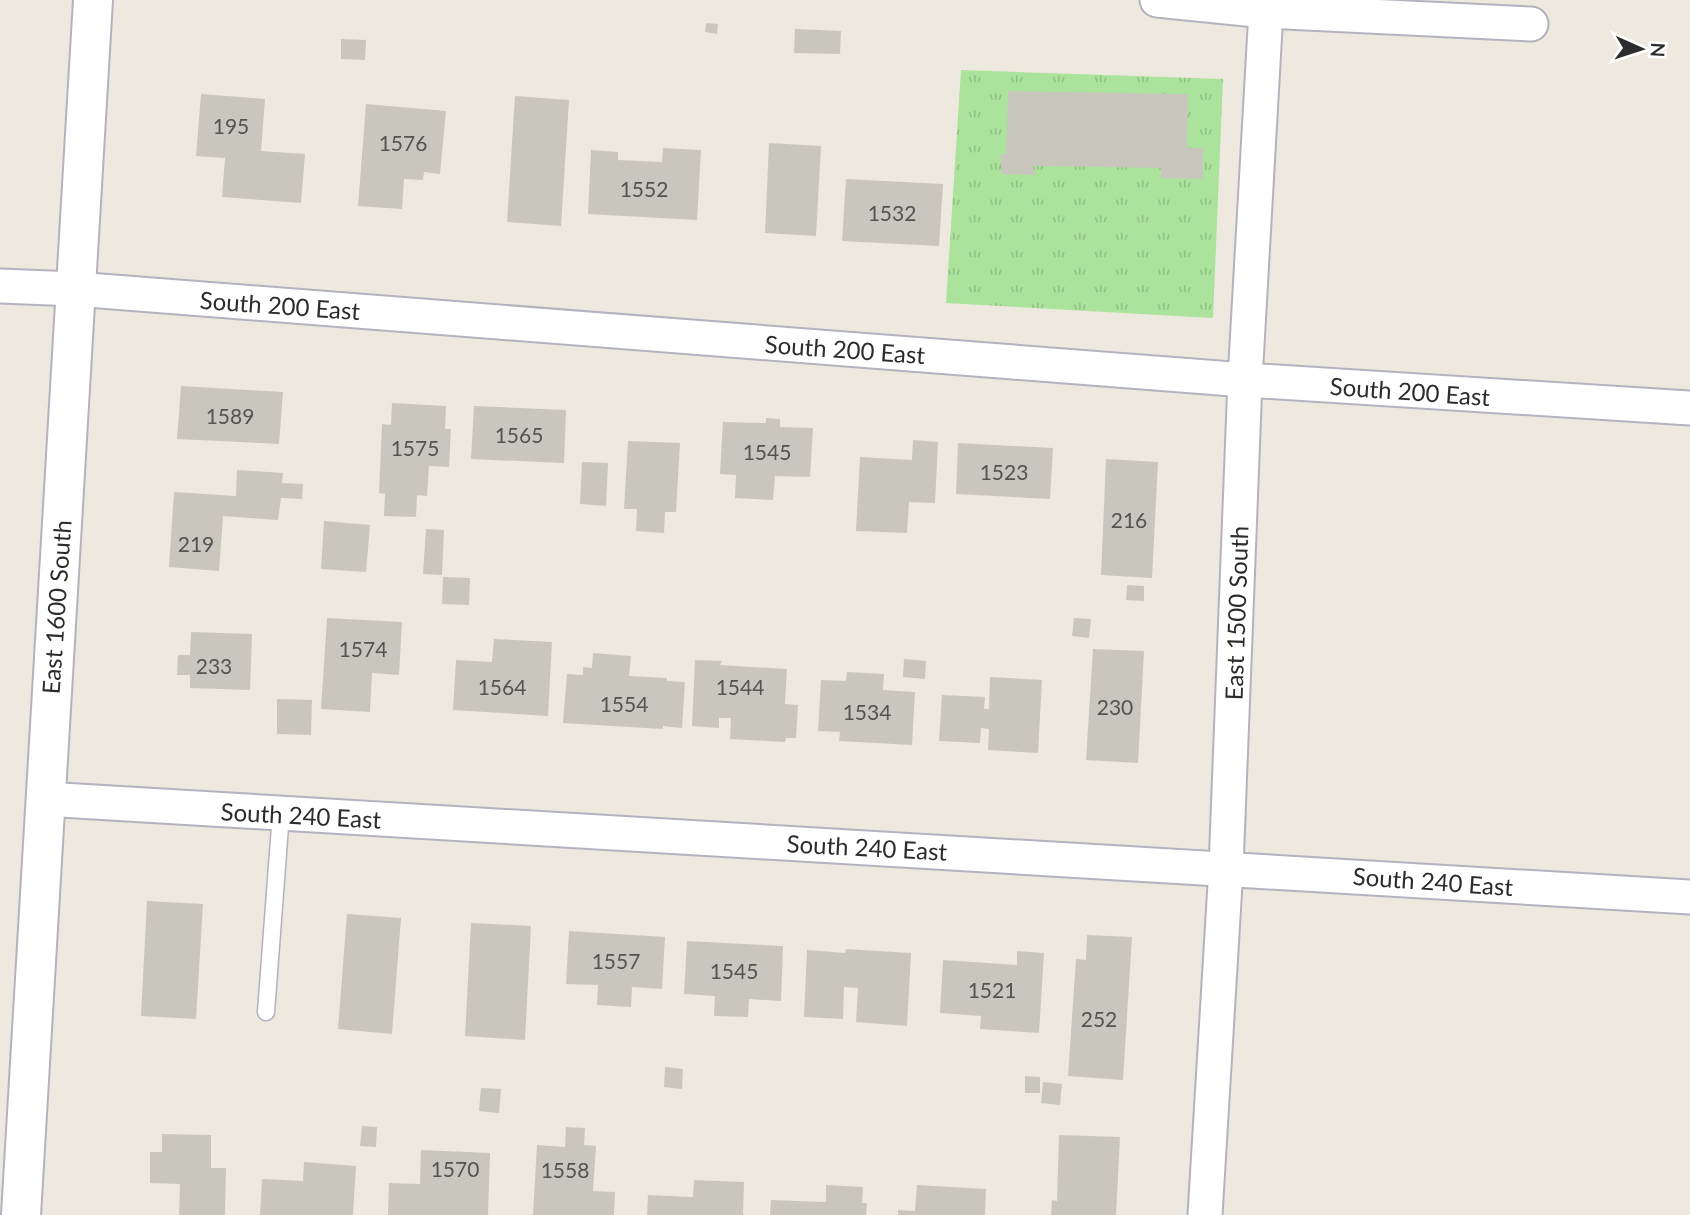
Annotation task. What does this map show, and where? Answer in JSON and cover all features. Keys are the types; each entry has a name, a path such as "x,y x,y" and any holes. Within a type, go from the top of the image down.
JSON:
{"street":[{"name":"East 1600 South","path":"20,1215 93,0"},
{"path":"1157,0 1266,11 1531,24"},
{"name":"East 1500 South","path":"1205,1215 1226,868 1245,380 1266,11"},
{"name":"South 200 East","path":"0,286 75,289 1245,380 1690,408"},
{"name":"South 240 East","path":"44,799 1690,897"}],"lane":[{"path":"266,1012 281,813"}],"green space":[{"path":"961,70 1223,79 1213,318 946,303"}],"building":[{"path":"706,23 718,24 717,34 705,32"},
{"path":"795,29 841,31 840,54 794,53"},
{"path":"341,39 366,40 365,60 341,59"},
{"path":"1008,91 1188,94 1187,148 1203,148 1203,179 1161,178 1161,168 1033,166 1035,175 1001,174 1001,154 1006,154"},
{"path":"201,94 265,99 261,151 305,154 301,203 222,197 225,158 196,156"},
{"path":"515,96 569,100 561,226 507,222"},
{"path":"366,104 446,111 440,174 424,172 423,180 404,179 402,209 358,206"},
{"path":"769,143 821,146 816,236 765,233"},
{"path":"663,148 701,150 697,220 588,214 591,150 618,152 618,160 662,162"},
{"path":"846,179 943,184 939,246 842,241"},
{"path":"181,386 283,392 279,444 177,439"},
{"path":"392,403 446,406 445,429 451,429 449,467 429,466 427,496 417,495 416,517 384,516 385,494 379,493 382,424 391,425"},
{"path":"474,406 566,410 564,463 471,459"},
{"path":"766,418 780,419 780,427 813,428 810,477 775,476 773,500 735,498 736,475 720,474 723,422 766,423"},
{"path":"913,440 938,442 935,503 909,502 907,533 856,531 860,457 912,460"},
{"path":"628,441 680,443 676,512 665,512 664,533 636,531 637,509 624,509"},
{"path":"958,443 1053,448 1050,499 956,494"},
{"path":"1106,459 1158,462 1152,578 1101,575"},
{"path":"582,462 608,463 606,506 580,504"},
{"path":"237,470 283,473 282,483 303,484 302,499 281,498 278,520 223,516 219,571 169,567 174,492 236,496"},
{"path":"324,521 370,525 366,572 321,569"},
{"path":"426,529 444,530 442,575 423,574"},
{"path":"443,577 470,578 469,605 442,604"},
{"path":"1127,585 1144,586 1144,601 1126,600"},
{"path":"327,618 402,622 399,675 372,673 370,712 321,709"},
{"path":"1074,618 1091,619 1089,638 1072,636"},
{"path":"191,632 252,634 250,690 190,688 190,675 177,675 178,655 190,655"},
{"path":"494,639 552,642 548,716 453,710 456,660 492,662"},
{"path":"1093,649 1144,651 1138,763 1086,760"},
{"path":"593,653 631,656 629,676 685,682 682,728 563,723 567,674 583,675 583,667 592,668"},
{"path":"904,659 926,661 925,679 903,677"},
{"path":"695,660 722,661 720,665 787,669 785,704 798,705 796,738 786,738 785,742 730,739 731,718 719,718 719,728 692,726"},
{"path":"847,672 884,674 883,690 915,692 912,745 839,741 840,732 818,731 821,680 846,681"},
{"path":"990,677 1042,680 1038,753 988,750 989,729 981,728 980,743 939,741 942,695 985,697 984,709 989,709"},
{"path":"277,699 312,700 311,735 277,734"},
{"path":"147,901 203,904 196,1019 141,1016"},
{"path":"347,914 401,918 392,1034 338,1029"},
{"path":"471,923 531,926 525,1040 465,1036"},
{"path":"569,931 665,937 662,989 632,987 631,1007 597,1005 598,985 566,984"},
{"path":"1087,935 1132,937 1123,1080 1068,1076 1076,959 1086,960"},
{"path":"687,941 783,946 781,1001 749,999 748,1017 714,1016 715,996 684,994"},
{"path":"846,949 911,953 907,1026 856,1022 858,988 844,987 843,1019 804,1017 807,950 845,953"},
{"path":"1017,951 1044,953 1039,1033 980,1029 981,1016 940,1013 943,960 1017,965"},
{"path":"665,1067 683,1069 682,1089 664,1087"},
{"path":"1025,1076 1040,1077 1040,1093 1025,1093"},
{"path":"1043,1082 1062,1084 1060,1105 1041,1103"},
{"path":"481,1088 501,1089 499,1113 479,1111"},
{"path":"362,1126 377,1127 376,1147 360,1146"},
{"path":"566,1127 585,1128 584,1145 596,1146 593,1191 615,1192 614,1215 533,1215 537,1145 565,1147"},
{"path":"162,1134 211,1135 211,1168 226,1168 225,1215 179,1215 180,1184 150,1183 150,1152 162,1152"},
{"path":"1059,1135 1120,1137 1116,1215 1051,1215 1052,1200 1057,1201"},
{"path":"421,1150 490,1153 488,1215 388,1215 389,1183 420,1184"},
{"path":"304,1162 356,1166 353,1215 260,1215 262,1179 303,1181"},
{"path":"694,1180 744,1182 743,1215 647,1215 648,1195 693,1197"},
{"path":"826,1185 863,1187 862,1203 867,1203 866,1215 770,1215 771,1200 826,1202"},
{"path":"917,1185 986,1189 985,1215 898,1215 898,1210 915,1211"}]}
